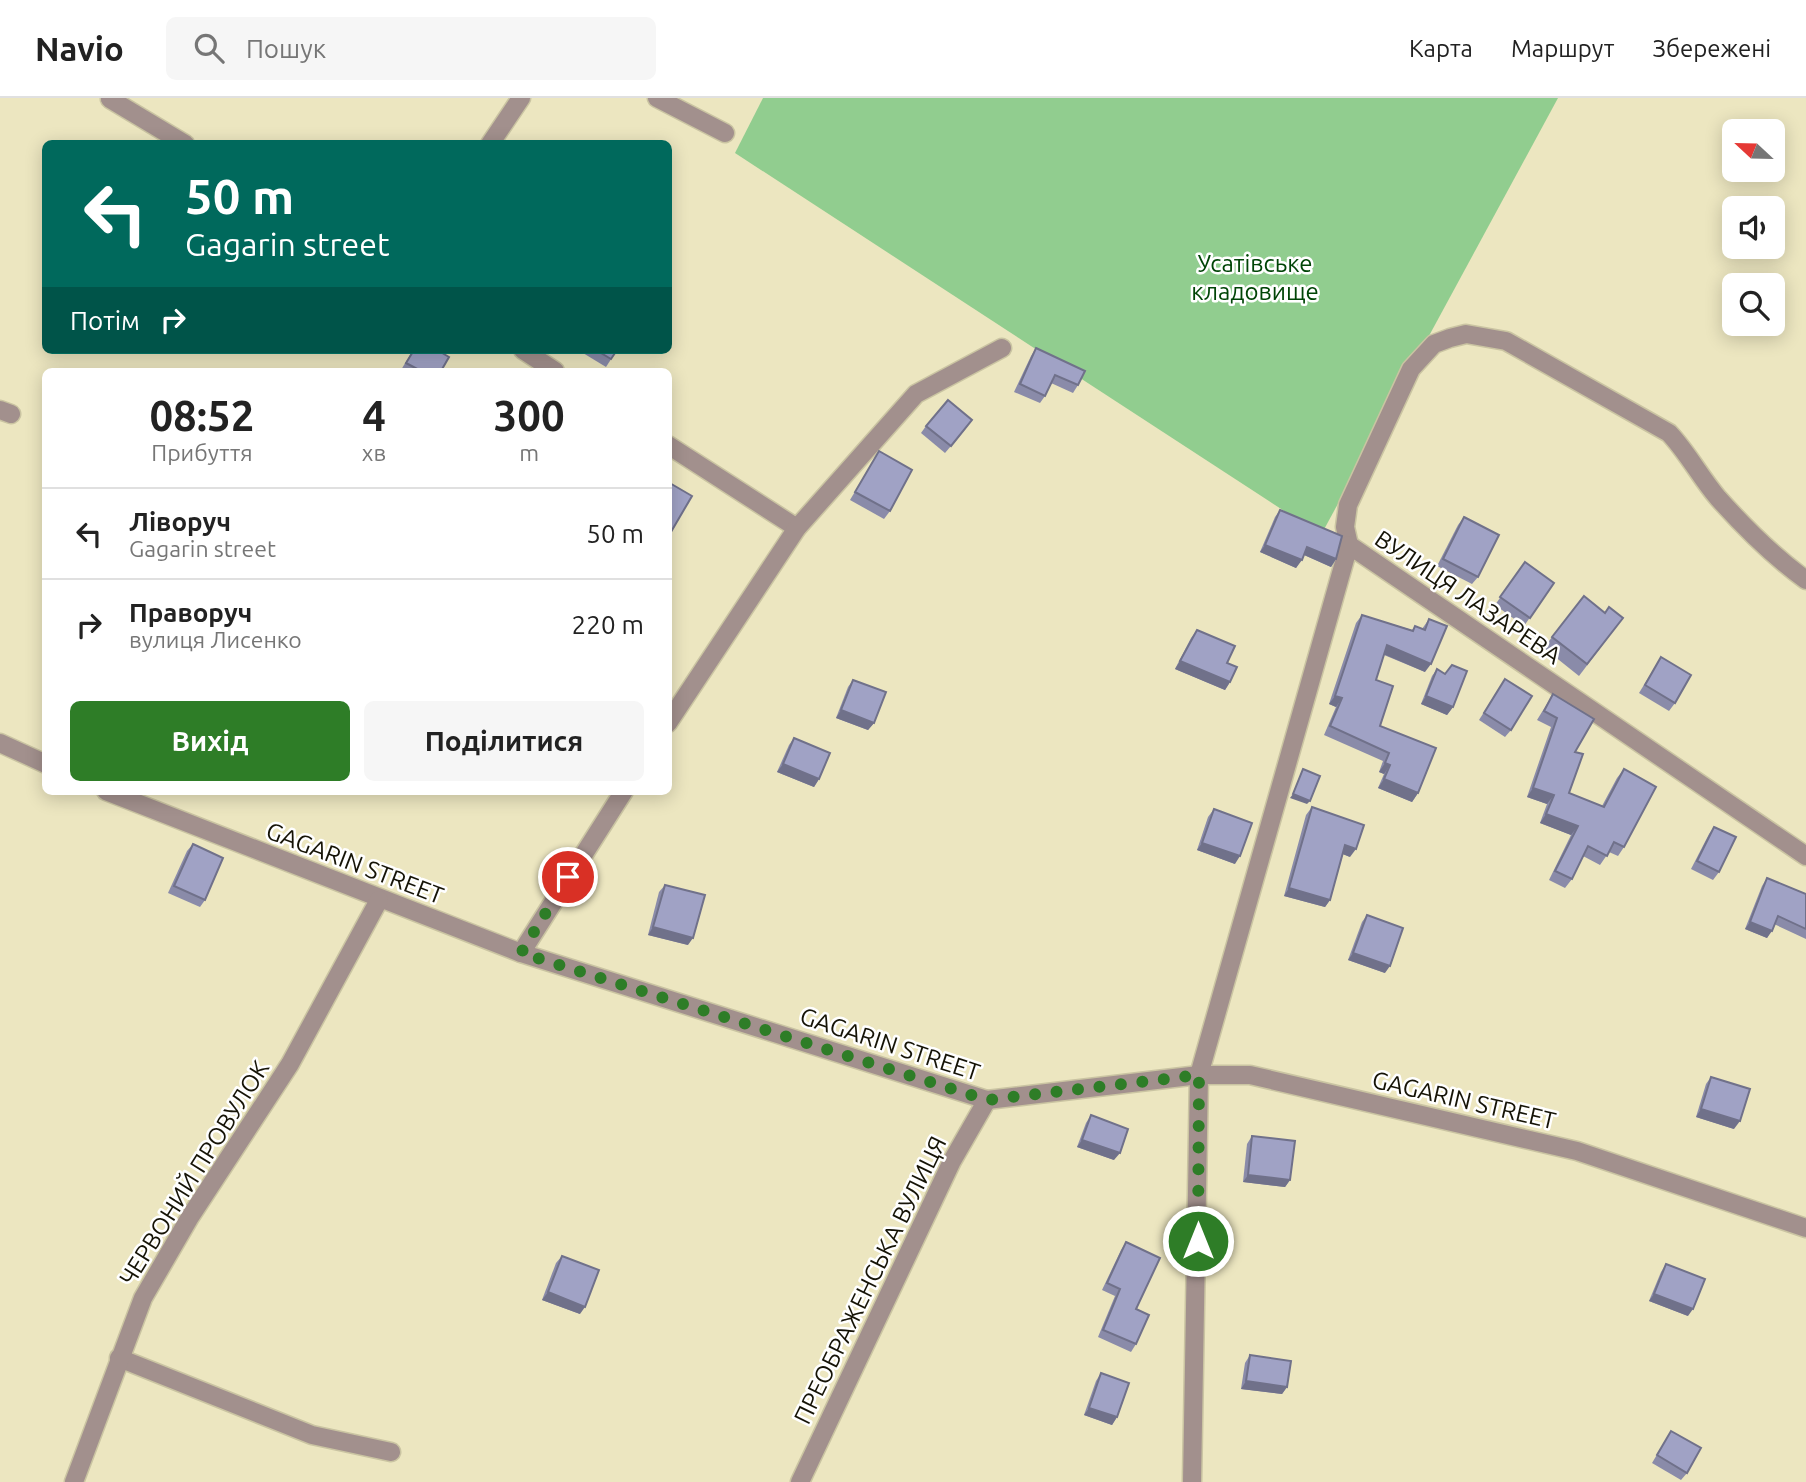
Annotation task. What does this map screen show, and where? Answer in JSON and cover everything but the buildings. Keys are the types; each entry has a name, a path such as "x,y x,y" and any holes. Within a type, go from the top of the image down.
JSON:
{"street":[{"path":"493,140 521,98"},
{"path":"657,98 725,133"},
{"path":"110,99 178,140"},
{"path":"1349,545 1345,527 1348,505 1411,369 1434,344 1466,334 1506,341 1669,433 1687,452 1717,497 1787,566 1806,580"},
{"path":"672,717 797,528 916,394 1002,348"},
{"path":"529,354 550,368"},
{"path":"672,447 797,528"},
{"name":"ВУЛИЦЯ ЛАЗАРЕВА","path":"1199,1075 1349,545 1806,856"},
{"path":"0,743 42,762"},
{"name":"GAGARIN STREET","path":"116,795 379,900 521,953 987,1100 1199,1075 1250,1075 1577,1151 1806,1228"},
{"path":"521,953 621,795"},
{"name":"ЧЕРВОНИЙ ПРОВУЛОК","path":"74,1482 143,1298 190,1217 290,1064 379,900"},
{"path":"1192,1482 1199,1075"},
{"name":"ПРЕОБРАЖЕНСЬКА ВУЛИЦЯ","path":"800,1482 952,1161 987,1100"},
{"path":"119,1358 312,1434 391,1452"}],"green space":[{"name":"Усатівське кладовище","path":"763,98 1558,98 1321,535 735,153"}],"route":[{"path":"568,877 521,953 987,1100 1199,1075 1198,1241"}]}
